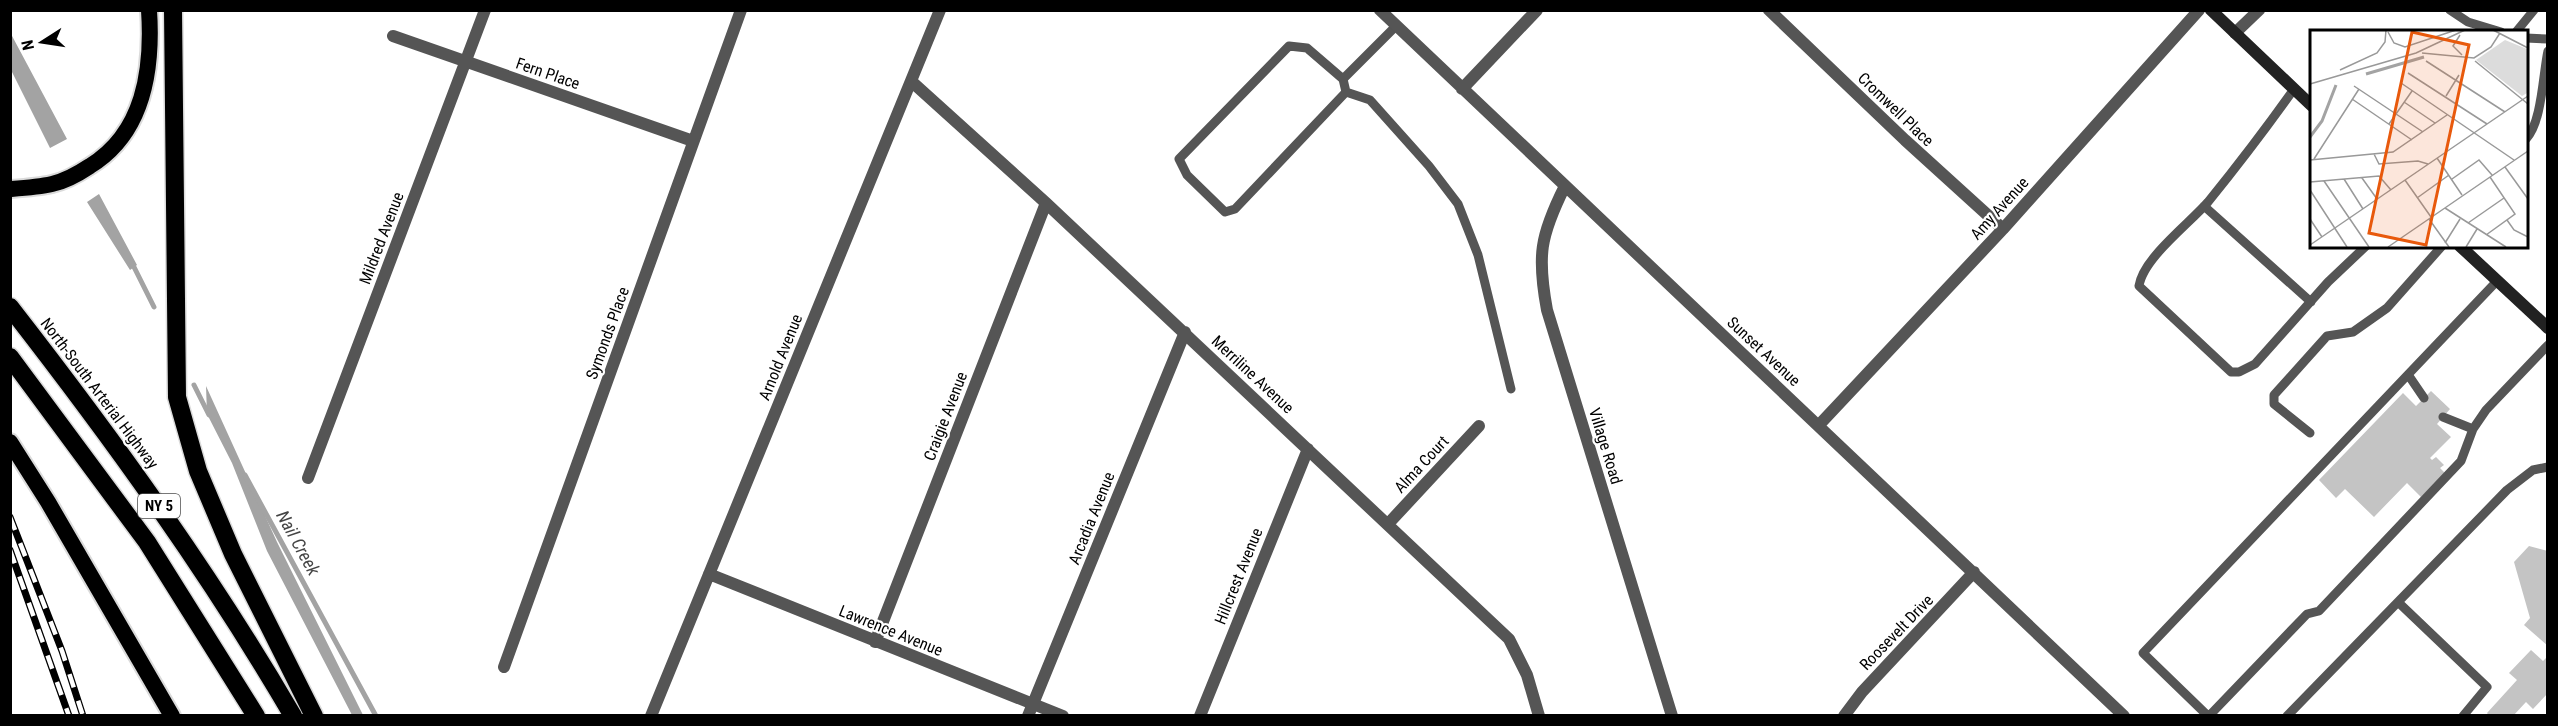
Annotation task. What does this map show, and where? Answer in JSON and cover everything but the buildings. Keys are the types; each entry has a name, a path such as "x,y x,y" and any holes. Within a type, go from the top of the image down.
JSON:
{"highway":[{"path":"10,189 52,184 74,176 104,158 127,134 145,86 151,34 149,10"},
{"path":"173,10 177,397 198,471 233,554 314,716"},
{"name":"North-South Arterial Highway","path":"10,307 159,506 239,624 293,716"},
{"name":"NY 5","path":"10,357 147,542 256,716"},
{"path":"10,442 48,502 172,716"}],"main road":[{"path":"2211,10 2310,103"},
{"path":"2462,248 2547,328"}],"street":[{"name":"Mildred Avenue","path":"308,478 485,10"},
{"name":"Symonds Place","path":"504,666 741,10"},
{"name":"Arnold Avenue","path":"651,716 940,10"},
{"name":"Sunset Avenue","path":"1380,10 2124,716"},
{"path":"1462,89 1537,10"},
{"name":"Cromwell Place","path":"1769,10 1905,140 2003,229"},
{"name":"Amy Avenue","path":"1819,425 2003,229 2199,10"},
{"path":"2235,33 2259,10"},
{"name":"Fern Place","path":"393,36 693,141"},
{"name":"Merriline Avenue","path":"911,81 1185,332 1509,639 1527,675 1539,716"},
{"name":"Village Road","path":"1565,186 1550,217 1541,252 1540,274 1547,310 1672,716"},
{"name":"Craigie Avenue","path":"875,642 1046,203"},
{"name":"Arcadia Avenue","path":"1031,710 1185,332"},
{"name":"Alma Court","path":"1388,524 1479,426"},
{"name":"Hillcrest Avenue","path":"1200,716 1308,449"},
{"name":"Roosevelt Drive","path":"1844,716 1862,692 1974,572"},
{"name":"Lawrence Avenue","path":"709,574 875,642 1031,710 1063,716"}],"lane":[{"path":"2450,10 2468,22 2494,30"},
{"path":"2518,30 2534,10"},
{"path":"1343,79 1396,26"},
{"path":"2528,38 2547,39"},
{"path":"1289,46 1307,48 1343,79 1346,92 1235,209 1225,212 1187,175 1179,159 1289,46"},
{"path":"2528,137 2531,134 2540,102 2547,51"},
{"path":"2294,89 2204,206 2154,260 2141,277 2139,286 2231,372 2239,372 2255,364 2364,248"},
{"path":"1346,92 1370,100 1429,166 1458,204 1478,255 1512,389"},
{"path":"2204,206 2311,302"},
{"path":"2310,433 2274,404 2274,395 2327,336 2353,333 2387,308 2440,248"},
{"path":"2497,281 2309,482 2143,653 2209,716 2307,614 2319,611 2425,501 2461,461 2473,429 2486,410 2547,345"},
{"path":"2409,376 2424,398"},
{"path":"2443,417 2473,429"},
{"path":"2287,716 2513,485 2533,470 2547,467"},
{"path":"2400,603 2487,687 2463,716"}],"shaded area":[{"path":"11,34 67,139 50,148 11,70"},
{"path":"99,194 137,265 130,270 87,202"},
{"path":"206,386 277,542 363,715 352,715 267,551 232,463 207,414"}],"waterway":[{"name":"Nail Creek","path":"132,263 154,307"},
{"name":"Nail Creek","path":"194,385 209,415"},
{"name":"Nail Creek","path":"245,475 376,716"}],"railway":[{"path":"10,517 62,651 83,716"},
{"path":"10,550 69,716"}]}
